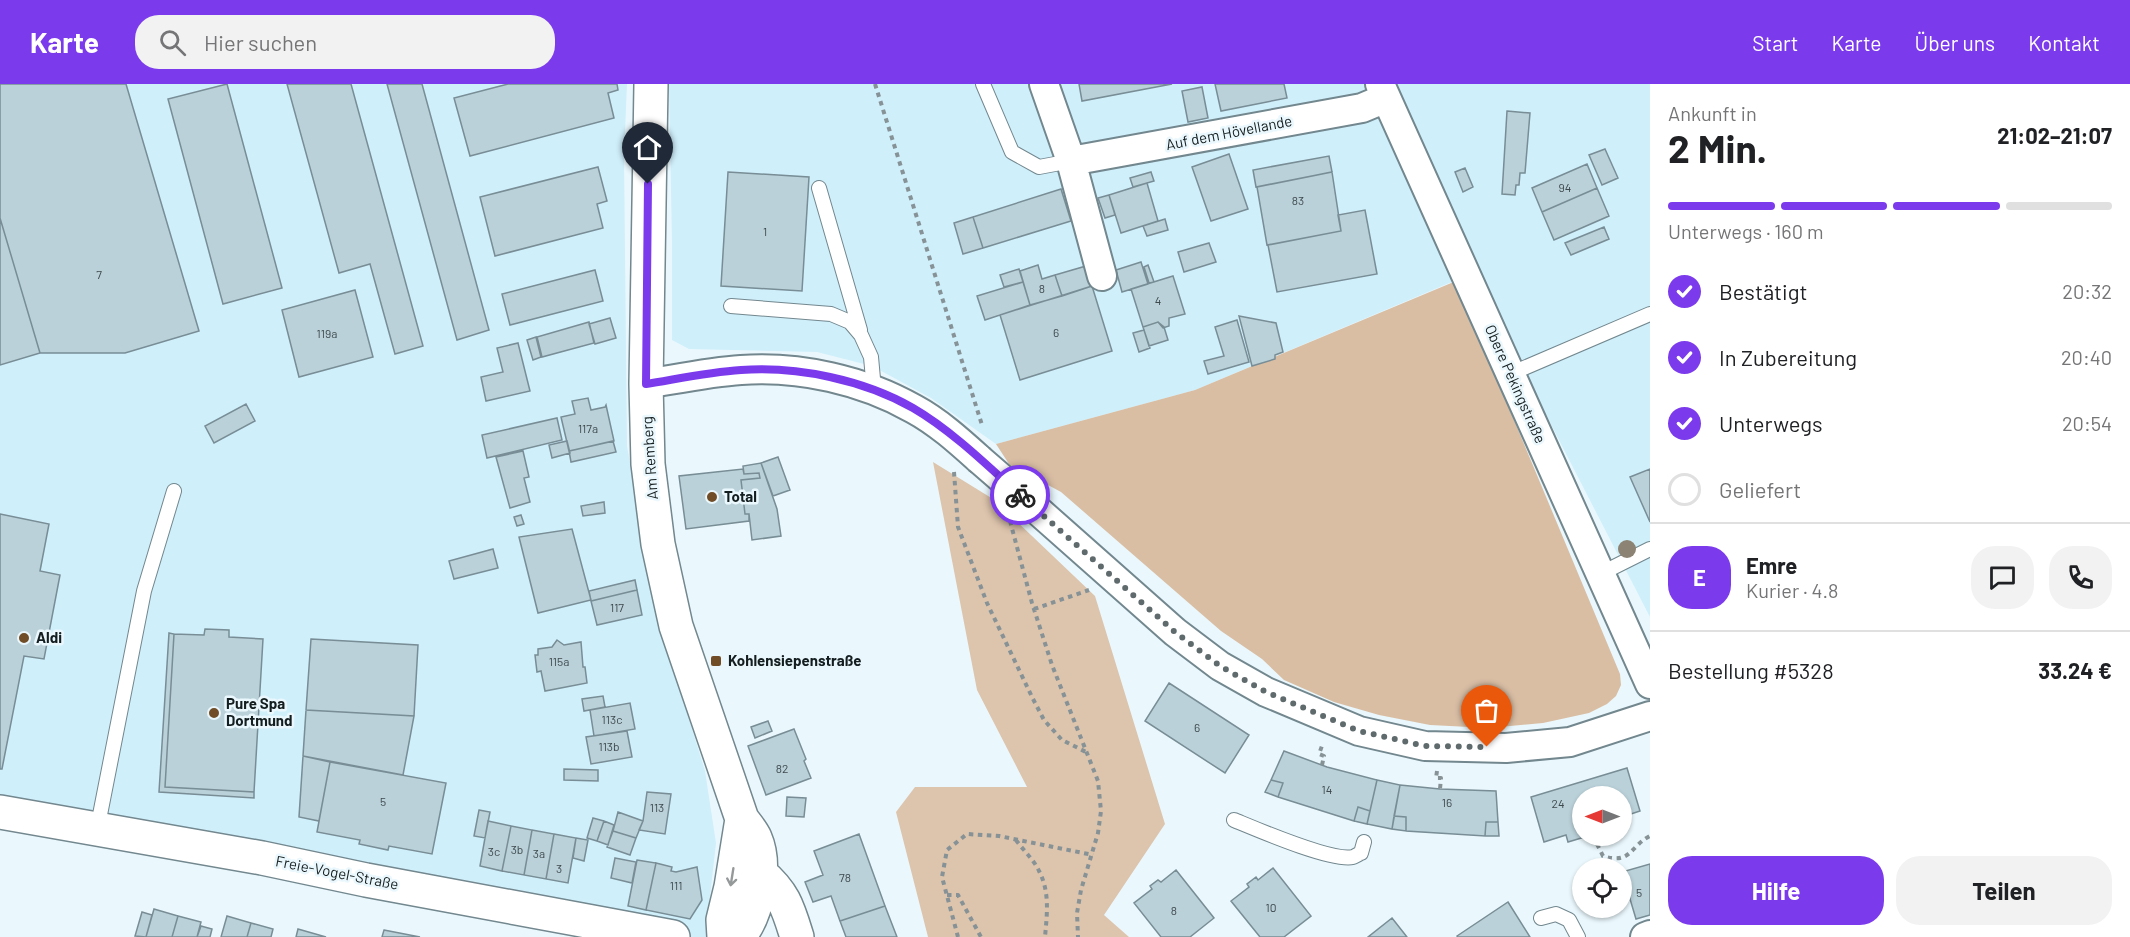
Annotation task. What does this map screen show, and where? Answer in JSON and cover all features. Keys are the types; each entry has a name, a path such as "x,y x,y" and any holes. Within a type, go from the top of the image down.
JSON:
{"street":[{"name":"Am Remberg","path":"651,84 646,384 648,464 658,544 669,600 689,666 742,819 755,837 759,851 760,873 756,904 746,929 738,937"},
{"path":"1044,84 1071,160 1102,276"},
{"name":"Auf dem Hövellande","path":"1071,160 1362,108 1383,91"},
{"name":"Obere Pekingstraße","path":"1383,91 1650,684"},
{"path":"646,384 741,370 773,370 830,376 874,390 913,408 975,446 1009,485 1175,632 1220,666 1266,692 1359,731 1425,746 1506,748 1570,742 1650,716"},
{"name":"Freie-Vogel-Straße","path":"0,812 262,858 366,880 673,937"},
{"name":"Am Remberg","path":"724,937 723,920 742,819"},
{"path":"760,873 775,886 782,897 797,937"},
{"path":"1645,937 1650,935"}],"lane":[{"path":"983,84 1012,152 1039,167 1071,160"},
{"path":"819,188 861,335 871,357 874,390"},
{"path":"731,306 831,314 850,322 861,335"},
{"path":"1510,374 1650,314"},
{"path":"97,830 144,591 174,492"},
{"path":"1600,574 1650,549"},
{"path":"1234,820 1283,840 1342,857 1353,857 1361,853 1364,842"},
{"path":"1541,918 1556,914 1569,920 1578,937"}],"path":[{"path":"875,84 975,446 954,470 958,527 987,603 1044,720 1062,740 1088,753"},
{"path":"1008,514 1052,665 1098,781 1101,811 1093,855 1081,890 1077,913 1078,937"},
{"path":"1034,609 1088,591"},
{"path":"1322,765 1324,756 1319,754 1324,738"},
{"path":"1437,762 1436,778 1441,778 1440,789"},
{"path":"958,937 942,877 947,850 967,834 999,836 1093,855"},
{"path":"1598,846 1603,856 1616,859 1626,857 1642,840 1650,836"},
{"path":"1016,840 1039,870 1045,887 1048,908 1045,937"},
{"path":"947,895 958,895 981,937"}],"shaded area":[{"path":"0,84 627,84 624,156 627,446 656,612 705,771 716,843 708,914 719,937 673,937 0,810"},
{"path":"669,84 1650,84 1650,617 1473,273 1195,390 996,444 931,398 872,366 817,352 689,349 672,340"},
{"path":"1456,281 1620,674 1621,685 1616,696 1607,704 1589,713 1543,723 1489,728 1430,725 1379,715 1334,702 1284,680 1262,659 1221,631 1061,492 1048,485 1033,484 1009,464 996,444 1195,390"},
{"path":"933,462 993,499 1095,596 1165,824 1104,915 1129,937 928,937 896,812 915,787 1027,787 977,690"}],"building":[{"path":"0,84 126,84 199,331 125,353 40,353 0,218"},
{"path":"227,84 282,288 223,304 168,99"},
{"path":"287,84 351,84 423,346 395,354 370,264 339,273"},
{"path":"387,84 422,84 489,330 457,340"},
{"path":"508,84 617,84 618,90 608,93 614,118 470,156 454,98"},
{"path":"1079,84 1172,84 1082,101"},
{"path":"1215,84 1284,84 1287,98 1221,111"},
{"path":"1202,87 1208,118 1188,122 1182,91"},
{"path":"1507,111 1530,113 1525,173 1520,173 1515,195 1502,194"},
{"path":"1605,149 1618,178 1602,185 1589,155"},
{"path":"1229,154 1248,209 1211,221 1192,167"},
{"path":"1329,156 1332,172 1256,187 1253,170"},
{"path":"1587,164 1597,188 1542,212 1532,188"},
{"path":"598,167 607,201 597,204 603,228 495,256 480,197"},
{"path":"1465,168 1473,187 1463,192 1455,172"},
{"path":"728,172 809,177 802,291 721,286"},
{"path":"1151,172 1154,181 1133,187 1130,178"},
{"path":"1332,172 1341,231 1267,245 1257,187"},
{"path":"1147,183 1158,221 1121,233 1109,195"},
{"path":"1597,188 1609,216 1554,240 1542,212"},
{"path":"1061,189 1071,221 983,248 973,217"},
{"path":"1109,195 1115,215 1105,218 1098,198"},
{"path":"1365,210 1377,274 1277,292 1268,245 1341,231 1338,215"},
{"path":"973,217 983,248 963,254 954,223"},
{"path":"0,218 40,353 0,365"},
{"path":"1165,219 1168,230 1147,236 1143,226"},
{"path":"1604,227 1609,239 1571,255 1565,243"},
{"path":"1209,243 1216,262 1184,272 1178,252"},
{"path":"1141,262 1148,284 1122,292 1116,270"},
{"path":"1038,265 1042,279 1055,275 1062,296 1030,305 1020,271"},
{"path":"1148,265 1154,282 1149,283 1144,267"},
{"path":"1086,266 1092,286 1062,296 1055,275"},
{"path":"1019,269 1023,282 1004,287 1000,275"},
{"path":"595,270 603,301 510,325 502,294"},
{"path":"1173,276 1185,314 1169,318 1169,326 1163,328 1158,322 1143,327 1131,289"},
{"path":"1023,282 1030,305 985,320 977,296"},
{"path":"1092,286 1112,351 1020,380 1000,315"},
{"path":"355,290 373,357 299,377 282,310"},
{"path":"1239,316 1276,323 1283,352 1275,355 1275,359 1252,366"},
{"path":"610,318 616,338 595,344 589,324"},
{"path":"1237,320 1249,362 1208,374 1204,361 1224,356 1215,327"},
{"path":"589,322 594,343 542,357 537,337"},
{"path":"1158,322 1164,327 1168,340 1149,346 1143,327"},
{"path":"1144,330 1150,348 1139,352 1133,333"},
{"path":"536,337 541,357 533,360 527,340"},
{"path":"518,343 530,391 486,401 481,377 503,372 497,348"},
{"path":"588,398 591,410 606,405 614,441 569,451 561,417 575,414 572,401"},
{"path":"246,404 255,421 214,443 205,426"},
{"path":"557,418 562,440 487,458 482,435"},
{"path":"567,441 570,453 552,458 549,445"},
{"path":"613,441 616,452 571,462 569,451"},
{"path":"523,451 529,477 524,478 530,502 510,508 496,457"},
{"path":"778,457 790,490 773,496 761,463"},
{"path":"761,463 777,509 781,536 752,540 749,514 745,514 741,480 760,478 759,473 744,474 743,466"},
{"name":"Total","path":"743,469 744,474 759,473 760,478 741,480 745,514 749,514 749,521 686,529 679,476"},
{"path":"1650,469 1650,522 1630,477"},
{"path":"604,502 605,513 583,516 581,506"},
{"name":"Aldi","path":"0,514 49,524 40,571 60,575 44,659 24,656 2,769 0,769"},
{"path":"521,515 524,524 517,526 514,517"},
{"path":"572,529 591,600 538,613 519,537"},
{"path":"493,549 498,568 454,579 449,561"},
{"path":"635,580 637,590 591,601 589,591"},
{"path":"637,590 642,615 597,625 591,601"},
{"name":"Pure Spa Dortmund","path":"205,629 229,630 229,637 263,639 254,792 165,787 174,634 204,635"},
{"path":"169,633 174,634 165,787 254,792 254,798 159,792"},
{"path":"311,639 418,645 414,716 306,710"},
{"path":"557,640 564,645 581,642 587,683 545,691 541,671 537,672 535,655 538,655 538,649 552,647"},
{"path":"1169,683 1249,735 1225,773 1145,721"},
{"path":"603,696 605,707 584,711 582,699"},
{"path":"630,703 635,729 594,736 590,710"},
{"path":"306,710 414,716 403,775 303,756"},
{"path":"768,721 772,731 755,738 751,727"},
{"path":"794,729 811,778 766,795 748,746"},
{"path":"627,731 632,757 591,764 586,737"},
{"path":"1284,751 1327,767 1377,780 1370,811 1358,807 1354,821 1278,797 1283,783 1271,780"},
{"path":"303,756 330,762 319,821 299,817"},
{"path":"330,762 446,783 432,854 389,846 388,850 359,844 360,840 317,832"},
{"path":"1627,768 1640,811 1632,814 1632,786 1572,786 1572,841 1568,842 1566,835 1544,842 1531,797"},
{"path":"564,769 598,770 598,781 564,780"},
{"path":"1271,780 1283,783 1278,797 1265,792"},
{"path":"1377,780 1400,785 1392,829 1367,824"},
{"path":"1400,785 1496,791 1498,822 1486,822 1485,836 1406,831 1406,817 1394,816"},
{"path":"647,792 671,794 665,834 639,830 643,821"},
{"path":"787,797 806,798 804,817 786,816"},
{"path":"1358,807 1370,811 1367,824 1354,821"},
{"path":"479,810 490,812 485,838 474,836"},
{"path":"618,812 643,821 636,838 613,831"},
{"path":"1394,816 1406,817 1406,831 1392,829"},
{"path":"593,818 604,821 597,841 587,838"},
{"path":"488,821 511,826 502,871 480,866"},
{"path":"604,821 614,825 608,845 597,841"},
{"path":"1486,822 1498,822 1499,836 1485,836"},
{"path":"511,826 532,830 524,875 502,871"},
{"path":"532,830 554,834 546,879 524,875"},
{"path":"613,831 636,838 630,855 607,847"},
{"path":"554,834 576,838 568,883 546,879"},
{"path":"859,834 885,906 840,921 831,896 813,902 805,882 823,875 814,851"},
{"path":"576,838 588,840 584,861 573,858"},
{"path":"615,858 636,862 632,883 611,878"},
{"path":"637,860 656,863 646,910 628,906"},
{"path":"656,863 672,867 671,871 676,872 697,867 702,900 690,919 646,910"},
{"path":"1650,864 1650,915 1636,919 1632,906 1632,869"},
{"path":"1273,868 1311,916 1284,937 1260,937 1231,901 1249,887 1247,884 1256,877 1258,880"},
{"path":"1176,870 1214,918 1190,937 1161,937 1134,903 1152,889 1150,886 1158,880 1161,882"},
{"path":"1508,902 1530,937 1457,936"},
{"path":"885,906 897,937 846,937 840,921"},
{"path":"154,909 178,916 172,937 146,937"},
{"path":"142,912 152,915 146,937 135,936"},
{"path":"178,916 201,922 197,937 172,937"},
{"path":"227,916 251,923 247,937 221,937"},
{"path":"1392,918 1407,937 1368,937"},
{"path":"251,923 273,929 271,937 247,937"},
{"path":"201,926 212,929 210,937 197,937"},
{"path":"298,929 326,937 296,937"},
{"path":"384,930 420,937 382,937"}],"way so far":[{"path":"1020,495 1175,632 1220,666 1266,692 1359,731 1425,746 1487,747"}],"place":[{"name":"Total","path":"712,497"},
{"name":"Aldi","path":"24,638"},
{"name":"Kohlensiepenstraße","path":"716,661"},
{"name":"Pure Spa Dortmund","path":"214,713"}],"route":[{"path":"648,184 646,384 741,370 773,370 830,376 872,389 913,408 961,444 1020,495"}]}
